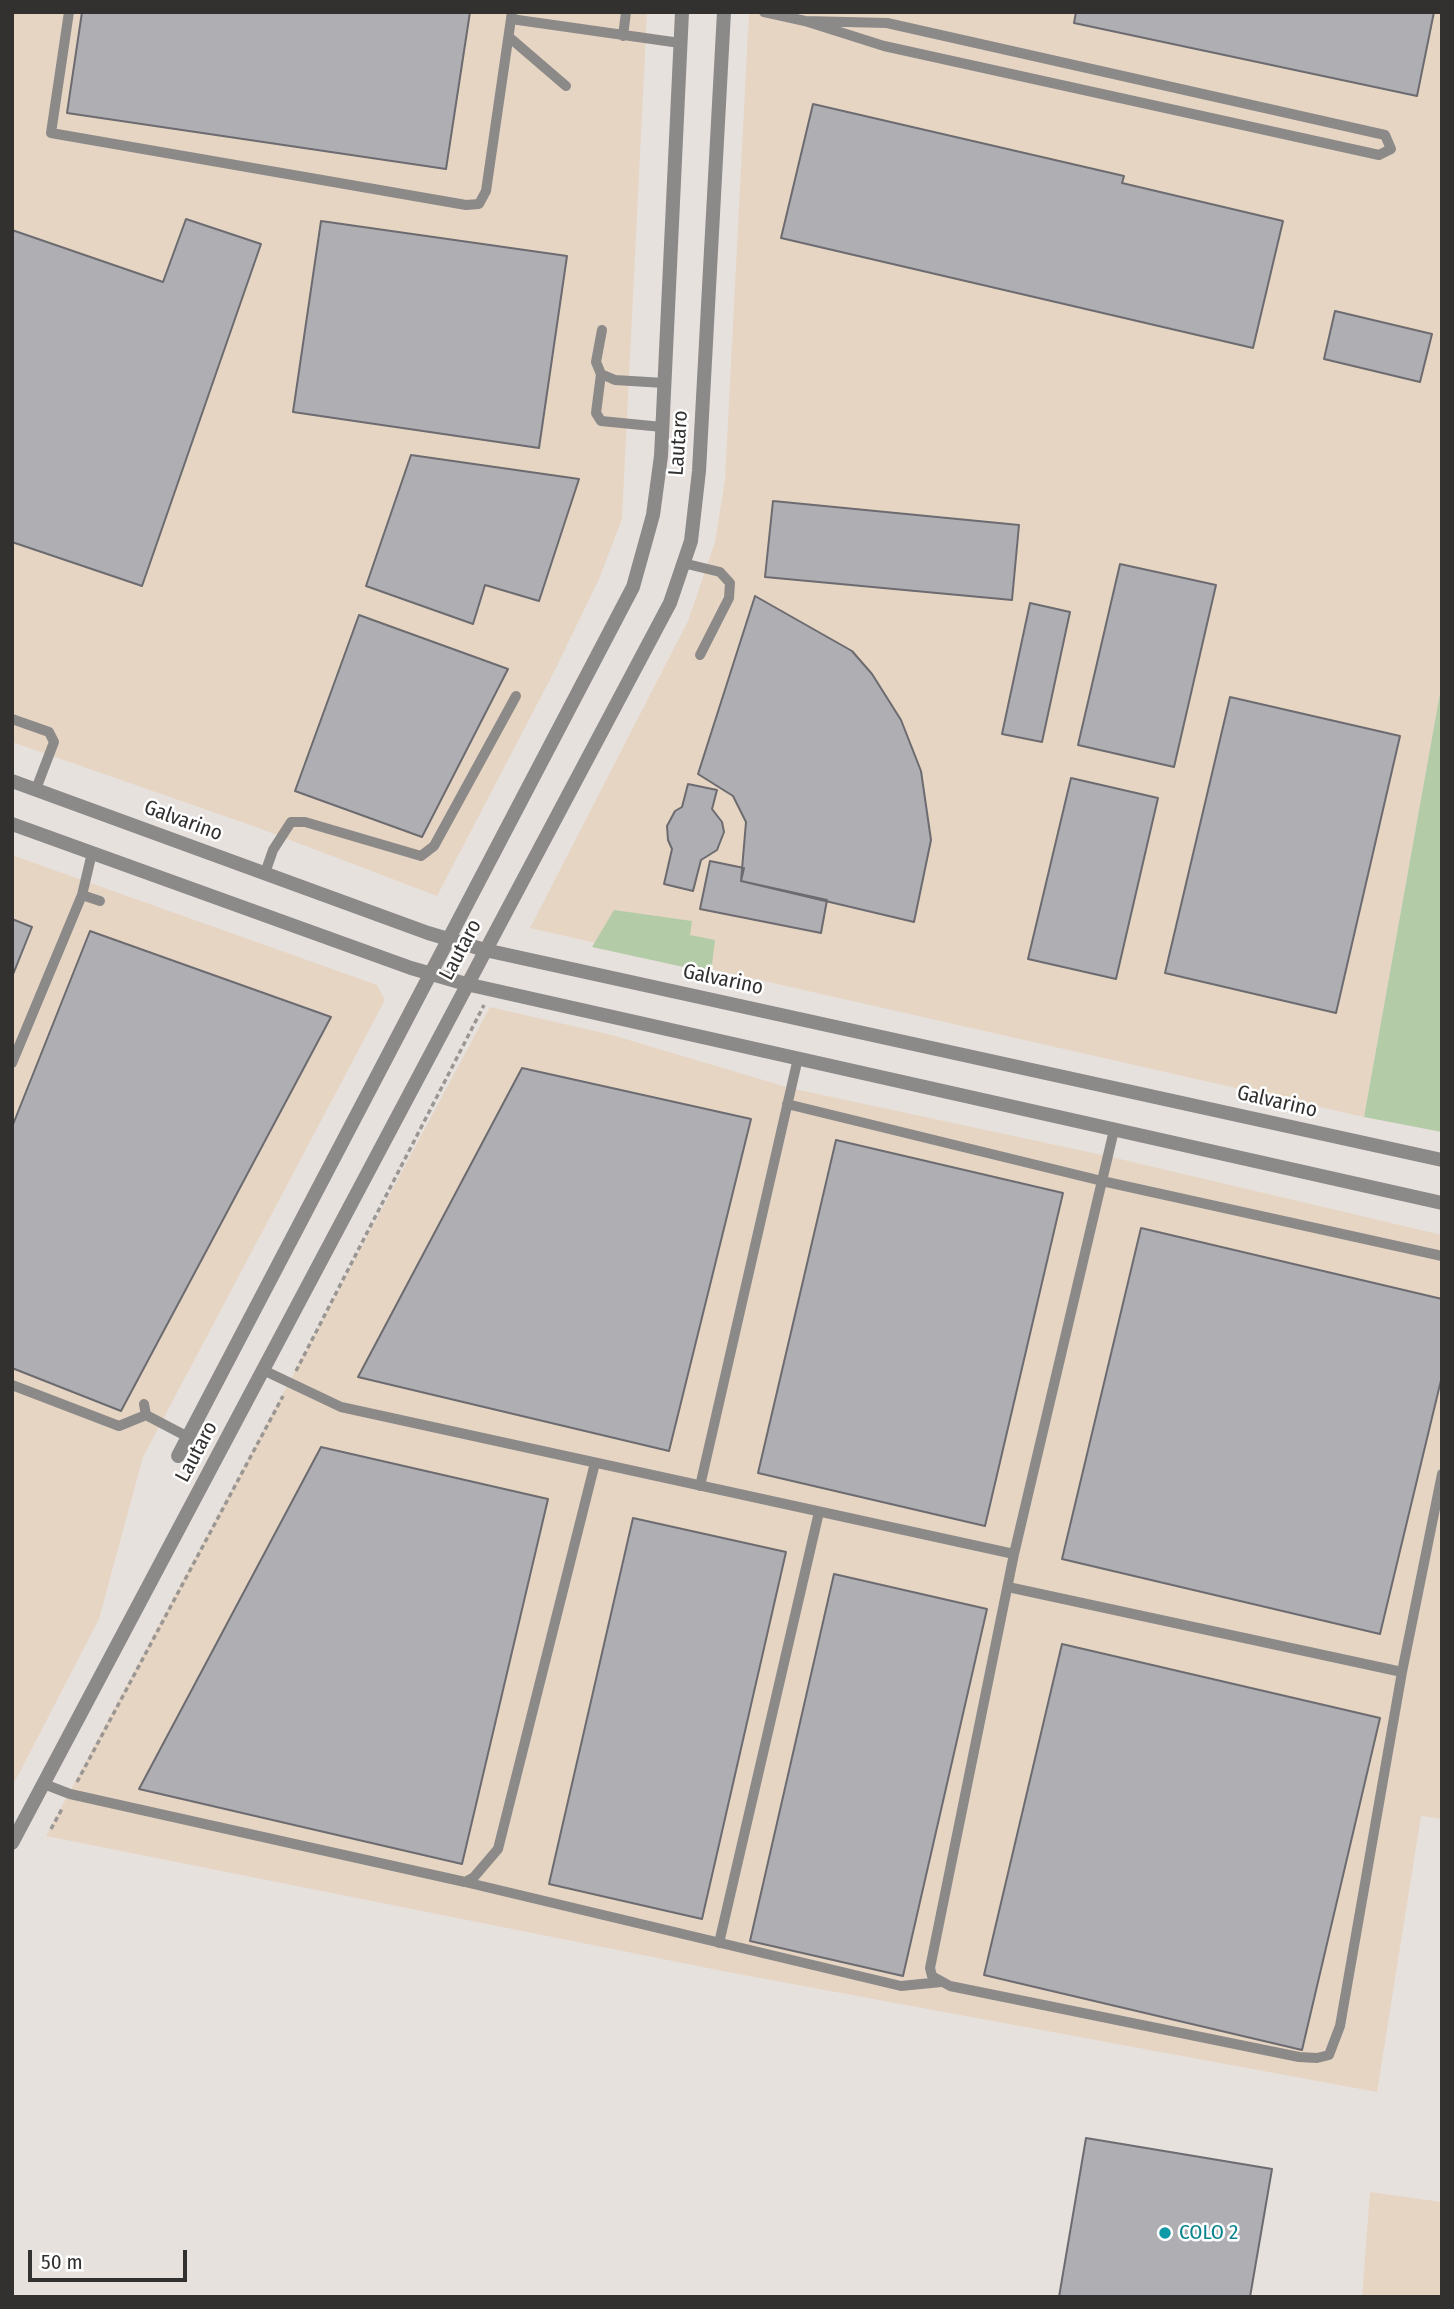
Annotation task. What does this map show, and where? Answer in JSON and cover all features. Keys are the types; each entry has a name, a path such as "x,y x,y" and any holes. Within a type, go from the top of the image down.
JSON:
{"street":[{"name":"Lautaro","path":"178,1456 633,587 653,515 662,426 682,12"},
{"name":"Lautaro","path":"12,1843 670,603 691,541 699,471 724,12"},
{"name":"Galvarino","path":"12,781 448,940 485,950 1442,1160"},
{"path":"12,824 467,984 1442,1203"}],"lane":[{"path":"69,12 51,133 466,205 479,204 486,191 512,16 623,36 680,43"},
{"path":"623,36 626,12"},
{"path":"765,13 884,46 1379,155 1391,149 1385,135 887,23 805,22"},
{"path":"509,37 566,86"},
{"path":"602,330 596,362 601,374 596,413 601,421 662,426"},
{"path":"601,374 615,380 664,383"},
{"path":"683,563 720,572 730,583 729,598 699,655"},
{"path":"265,873 273,850 291,822 305,822 421,856 434,846 516,696"},
{"path":"12,719 48,732 54,742 36,789"},
{"path":"12,1063 82,895 92,853"},
{"path":"82,895 100,901"},
{"path":"700,1486 798,1058"},
{"path":"787,1104 1102,1181 1442,1256"},
{"path":"941,1982 932,1976 930,1968 1014,1554 1114,1130"},
{"path":"263,1370 341,1407 1014,1554"},
{"path":"12,1385 119,1426 145,1410 188,1437"},
{"path":"465,1882 484,1869 498,1849 595,1463"},
{"path":"44,1784 70,1794 465,1882 901,1986 941,1982 1317,2059 1329,2055 1340,2026 1402,1672 1442,1474"},
{"path":"719,1942 819,1512"},
{"path":"1008,1587 1402,1672"}],"path":[{"path":"51,1829 289,1384 492,990"}],"shaded area":[{"path":"12,12 647,12 622,519 599,579 555,670 437,896 256,827 12,742"},
{"path":"749,12 1442,12 1442,682 1364,1117 530,928 688,621 715,542 725,480"},
{"path":"12,855 377,985 385,1000 143,1457 99,1619 12,1787"},
{"path":"490,1007 612,1035 790,1088 1107,1156 1442,1235 1442,1819 1421,1816 1377,2092 733,1973 46,1836"},
{"path":"1370,2192 1442,2202 1442,2297 1362,2297"}],"green space":[{"path":"1442,682 1442,1132 1364,1117"},
{"path":"614,910 692,921 690,935 715,940 711,973 592,947"}],"building":[{"path":"82,12 470,12 446,169 67,113"},
{"path":"1076,12 1434,12 1417,96 1074,23"},
{"path":"813,104 1124,176 1122,183 1283,221 1253,348 781,238"},
{"path":"186,219 261,244 142,586 12,542 12,230 163,282"},
{"path":"321,221 567,256 539,448 293,412"},
{"path":"1335,311 1432,334 1420,382 1324,359"},
{"path":"411,455 579,479 539,601 485,585 473,624 366,586"},
{"path":"773,501 1019,525 1012,600 765,577"},
{"path":"1120,564 1216,585 1174,767 1078,745"},
{"path":"755,596 852,651 872,674 901,720 921,771 931,840 914,922 741,881 746,822 733,796 698,774"},
{"path":"1030,603 1070,612 1042,742 1002,734"},
{"path":"359,615 508,669 422,837 295,791"},
{"path":"1230,697 1400,736 1336,1013 1165,973"},
{"path":"1071,778 1158,798 1116,979 1028,959"},
{"path":"688,784 717,790 712,809 722,822 724,832 717,850 701,860 693,891 664,884 672,849 667,826 675,811 682,807"},
{"path":"710,861 744,868 741,881 827,900 821,933 700,909"},
{"path":"12,919 32,927 12,977"},
{"path":"90,931 331,1017 121,1411 12,1368 12,1127"},
{"path":"522,1068 751,1119 669,1451 358,1377"},
{"path":"836,1140 1063,1193 985,1526 758,1473"},
{"path":"1141,1228 1442,1299 1442,1376 1380,1634 1062,1559"},
{"path":"321,1447 548,1499 462,1864 139,1789"},
{"path":"633,1518 786,1552 702,1919 549,1884"},
{"path":"834,1574 987,1609 903,1976 750,1941"},
{"path":"1062,1644 1380,1718 1302,2050 984,1975"},
{"name":"COLO 2","path":"1086,2138 1272,2169 1250,2297 1059,2297"}],"place":[{"name":"COLO 2","path":"1165,2233"}]}
